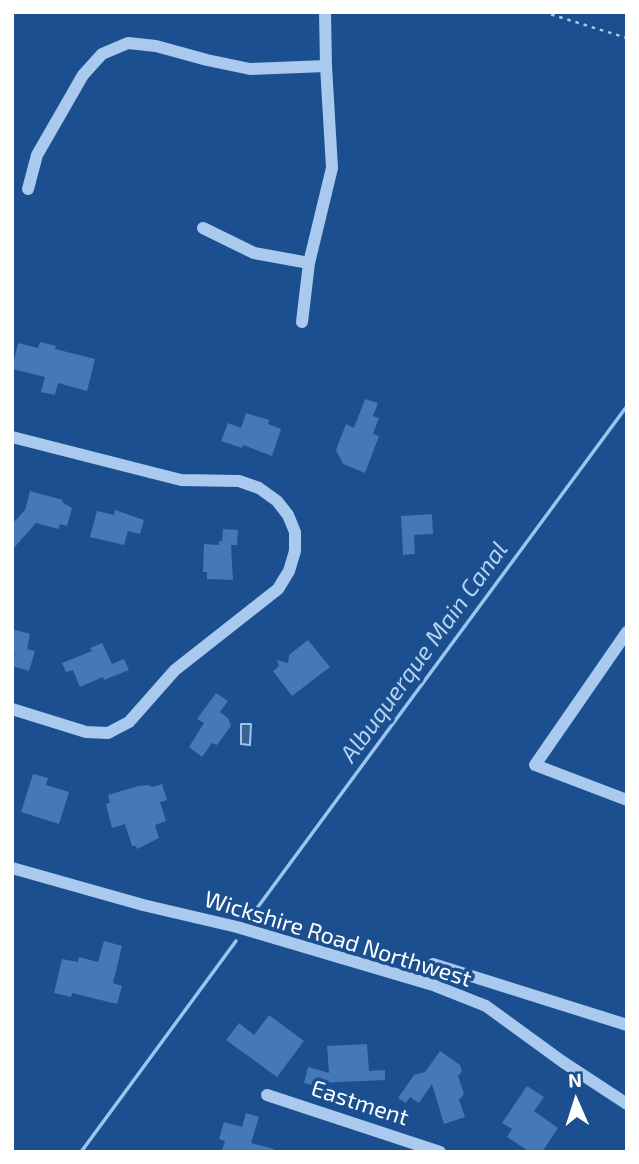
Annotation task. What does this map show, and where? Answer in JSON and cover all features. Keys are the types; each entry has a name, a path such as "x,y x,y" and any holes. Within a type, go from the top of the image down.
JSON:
{"street":[{"path":"302,322 309,263 332,168 325,12"},
{"path":"28,189 37,155 83,75 102,54 128,43 156,46 250,69 326,66"},
{"path":"203,228 254,253 309,263"},
{"path":"12,437 181,480 239,481 259,488 277,501 295,532 295,551 289,571 278,589 175,670 129,722 108,733 86,732 12,709"},
{"path":"627,632 535,765 627,800"},
{"name":"Wickshire Road Northwest","path":"12,869 143,905 237,927 433,985 486,1006 627,1104"},
{"path":"433,964 627,1025"},
{"name":"Eastment","path":"267,1095 440,1152"}],"path":[{"path":"543,12 627,38"}],"water":[{"path":"241,724 251,724 250,745 241,744"}],"building":[{"path":"40,342 56,346 55,349 95,359 87,391 58,383 55,395 41,392 45,377 12,369 18,343 38,348"},
{"path":"365,399 378,403 373,416 379,418 373,434 379,436 365,473 343,464 336,450 346,424 354,428"},
{"path":"246,413 269,420 268,424 281,429 272,456 243,445 242,448 221,441 228,423 241,428"},
{"path":"30,491 63,500 62,502 72,508 67,526 60,524 58,529 36,523 12,550 12,524 25,510"},
{"path":"115,510 144,520 140,534 128,531 124,545 90,537 97,511 114,515"},
{"path":"432,514 433,534 414,535 415,554 403,555 401,516"},
{"path":"223,529 238,530 237,545 231,545 233,580 207,579 207,572 203,572 204,544 219,545"},
{"path":"12,629 30,634 27,649 35,651 29,671 12,666 15,653 12,652"},
{"path":"308,640 330,667 292,696 273,671 279,666 277,660 288,663 289,655"},
{"path":"102,643 112,664 124,659 129,670 80,687 73,670 66,672 62,663 92,651 90,648"},
{"path":"216,693 228,701 220,712 228,718 231,726 217,745 212,743 202,757 189,747 204,723 197,719"},
{"path":"33,774 48,778 46,785 69,792 59,824 21,812"},
{"path":"162,784 167,800 160,802 166,821 155,825 159,838 137,849 132,846 125,824 112,828 106,804 110,803 108,795 138,786 152,787"},
{"path":"104,941 122,946 113,983 122,986 117,1004 72,993 71,997 54,993 62,959 78,962 79,957 98,962"},
{"path":"269,1015 304,1041 277,1077 226,1040 239,1023 254,1035"},
{"path":"367,1044 369,1071 385,1070 385,1080 317,1083 316,1086 304,1083 308,1067 329,1073 327,1046"},
{"path":"440,1051 460,1065 462,1071 458,1076 464,1094 459,1100 465,1117 444,1124 432,1084 419,1103 410,1097 406,1103 398,1098 414,1075 425,1072"},
{"path":"527,1086 544,1097 534,1111 558,1128 542,1152 530,1152 507,1137 512,1129 502,1123"},
{"path":"246,1113 259,1117 251,1143 274,1149 273,1152 222,1150 225,1141 219,1139 224,1122 242,1127"}],"waterway":[{"name":"Albuquerque Main Canal","path":"249,919 627,406"},
{"name":"Albuquerque Main Canal","path":"81,1152 236,941"}]}
